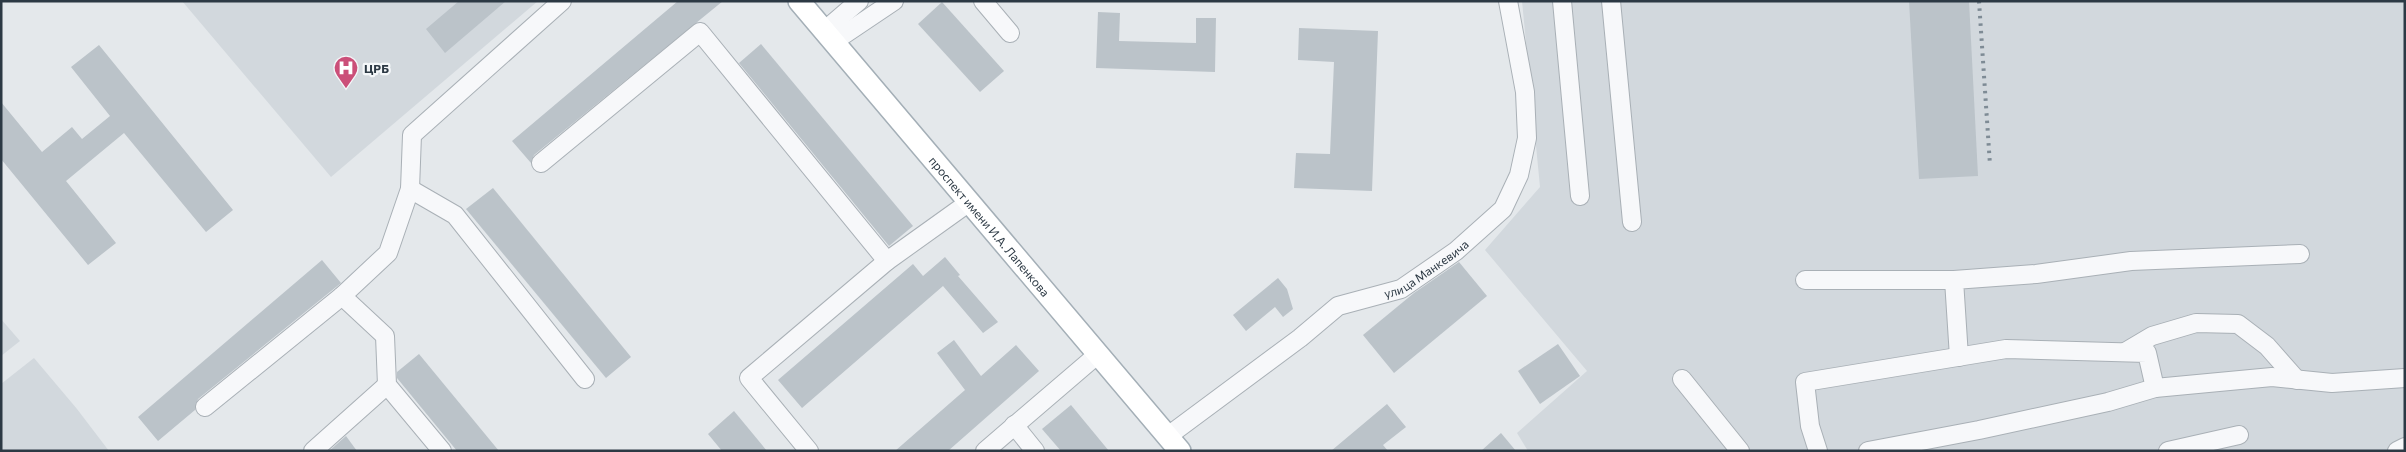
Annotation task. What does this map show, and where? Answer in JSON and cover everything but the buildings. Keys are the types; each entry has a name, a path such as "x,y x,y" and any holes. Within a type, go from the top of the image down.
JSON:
{"main road":[{"name":"проспект имени И.А. Лапенкова","path":"798,1 968,204 1174,443"}],"street":[{"path":"205,407 342,296 388,253 410,190 412,135 562,1"},
{"path":"828,37 859,1"},
{"path":"828,37 894,1"},
{"path":"983,1 1010,32"},
{"name":"улица Манкевича","path":"1174,443 1338,306 1402,289 1456,251 1503,208 1519,175 1527,138 1525,92 1508,1"},
{"path":"1562,1 1580,196"},
{"path":"1611,1 1632,222"},
{"path":"541,164 700,32 887,261"},
{"path":"410,190 454,215 585,379"},
{"path":"809,451 749,378 887,261 968,204"},
{"path":"1805,280 1954,280 2036,274 2131,261 2300,254"},
{"path":"1954,280 1959,357"},
{"path":"342,296 385,336 387,384 442,451"},
{"path":"2125,352 2152,336 2196,323 2238,324 2267,346 2297,380"},
{"path":"1818,451 1810,426 1805,382 2006,349 2147,353 2155,388"},
{"path":"985,451 1097,355"},
{"path":"1868,451 1979,430 2108,402 2155,388 2272,377 2332,383 2405,378"},
{"path":"1682,379 1740,451"},
{"path":"313,451 387,384"},
{"path":"1014,425 1035,451"},
{"path":"2168,451 2239,435"},
{"path":"2397,451 2405,447"}],"shaded area":[{"name":"ЦРБ","path":"182,1 538,1 331,177"},
{"path":"1522,1 2405,1 2405,451 1528,451 1517,433 1587,371 1485,250 1540,187"},
{"path":"1,319 20,341 1,356"},
{"path":"34,358 109,451 1,451 1,384"}],"railway":[{"path":"1979,1 1990,165"}],"place":[{"name":"ЦРБ","path":"346,89"}]}
